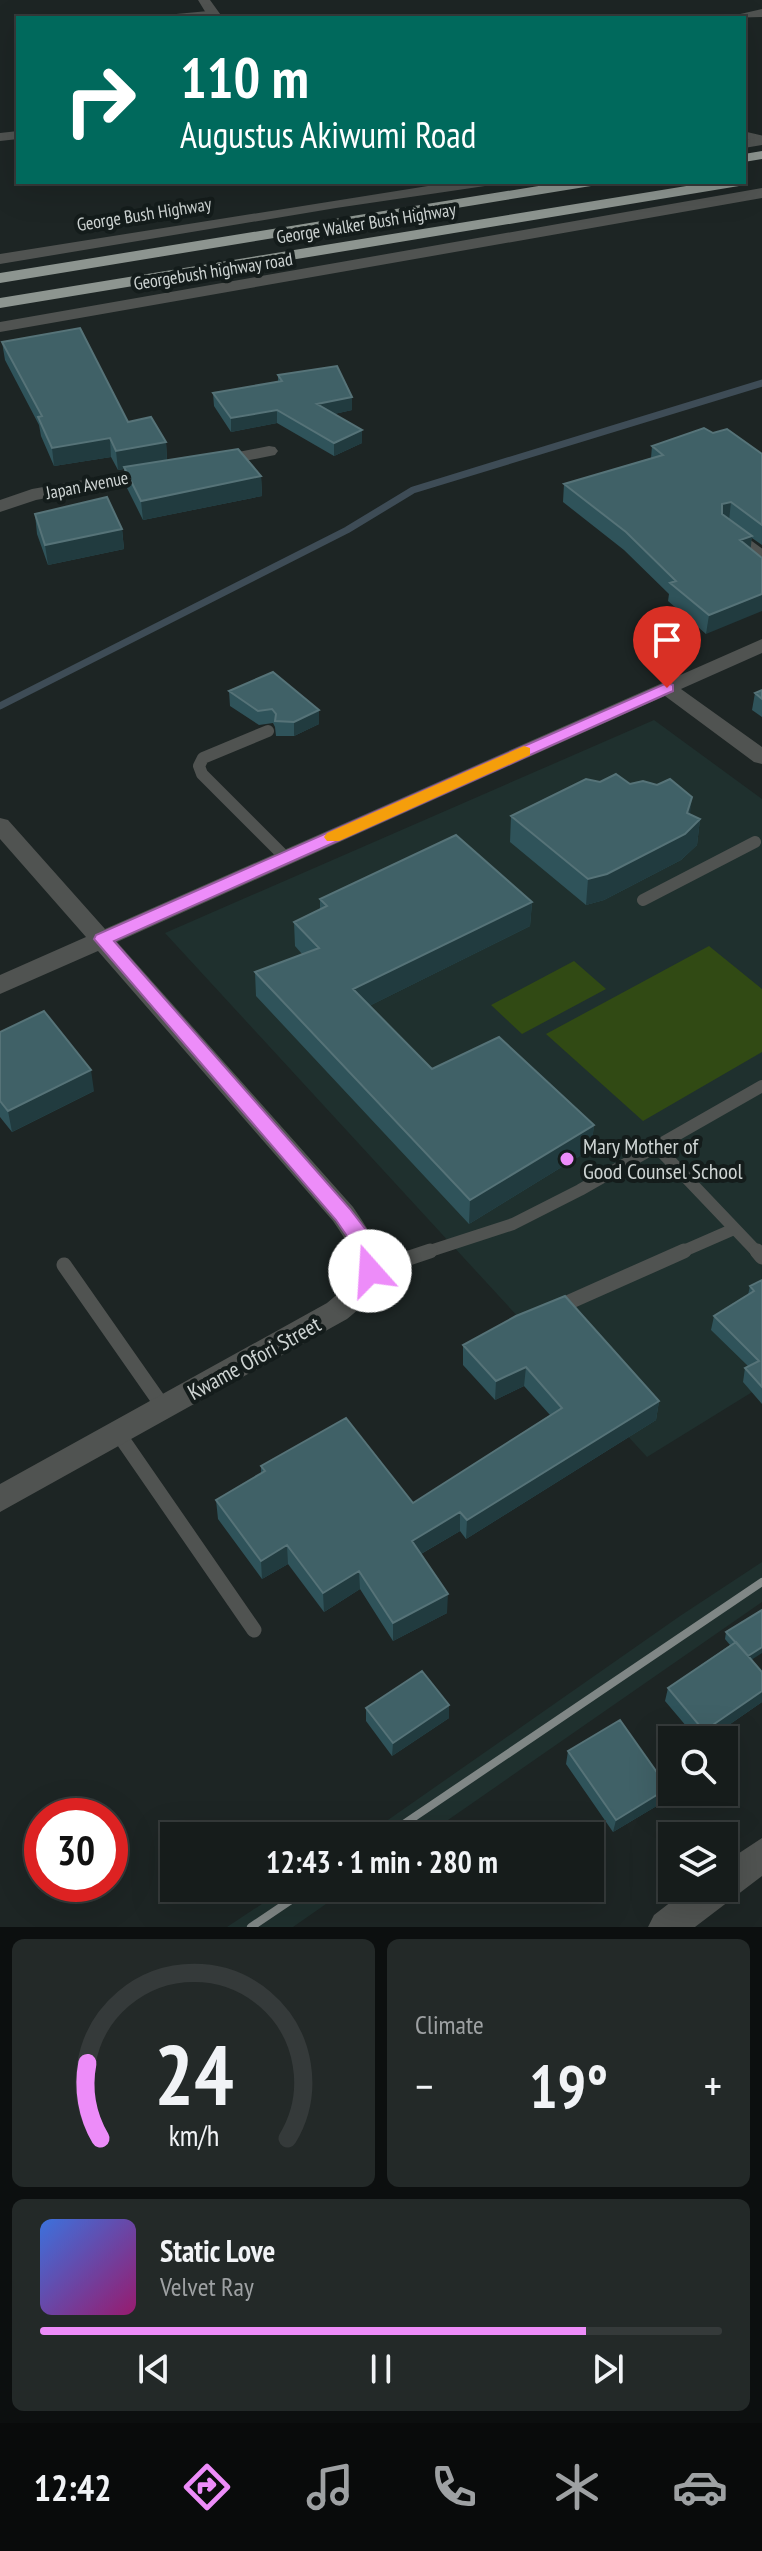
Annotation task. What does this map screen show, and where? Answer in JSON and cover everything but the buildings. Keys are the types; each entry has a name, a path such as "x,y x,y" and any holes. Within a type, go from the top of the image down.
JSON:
{"highway":[{"name":"George Walker Bush Highway","path":"0,278 579,184"},
{"name":"George Walker Bush Highway","path":"0,303 730,184"}],"street":[{"path":"204,0 215,16"},
{"name":"George Bush Highway","path":"0,259 333,198 465,184"},
{"name":"Georgebush highway road","path":"0,327 762,193"},
{"path":"333,198 349,221"},
{"name":"Japan Avenue","path":"0,506 32,495 269,451"},
{"path":"0,985 762,645"},
{"path":"667,688 762,757"},
{"path":"0,825 343,1214 364,1244 370,1257 370,1271"},
{"name":"Kwame Ofori Street","path":"0,1499 337,1311 352,1301 370,1271"},
{"path":"738,1873 762,1855"},
{"path":"666,1927 699,1902"}],"lane":[{"path":"725,527 762,554"},
{"path":"268,731 203,758 199,766 202,774 286,858"},
{"path":"643,900 755,842"},
{"path":"370,1271 513,1224 762,1086"},
{"path":"656,1146 762,1257"},
{"path":"546,1312 734,1229"},
{"path":"64,1265 164,1408"},
{"path":"118,1433 254,1630"}],"shaded area":[{"name":"Mary Mother of Good Counsel School","path":"654,720 762,799 762,1386 647,1457 165,933"},
{"path":"762,1562 762,1602 445,1822 385,1822"},
{"path":"265,1902 329,1902 293,1927 227,1927"}],"green space":[{"path":"709,946 762,989 762,1052 643,1121 546,1034"},
{"path":"574,961 606,989 522,1034 491,1005"}],"waterway":[{"path":"0,706 347,530 413,490 762,383"}],"railway":[{"path":"407,1822 762,1582"},
{"path":"251,1927 288,1902"}],"slow traffic":[{"path":"333,837 524,752"}],"place":[{"name":"Mary Mother of Good Counsel School","path":"567,1159"}],"route":[{"path":"370,1271 370,1257 364,1244 343,1214 103,939 667,688"}]}
